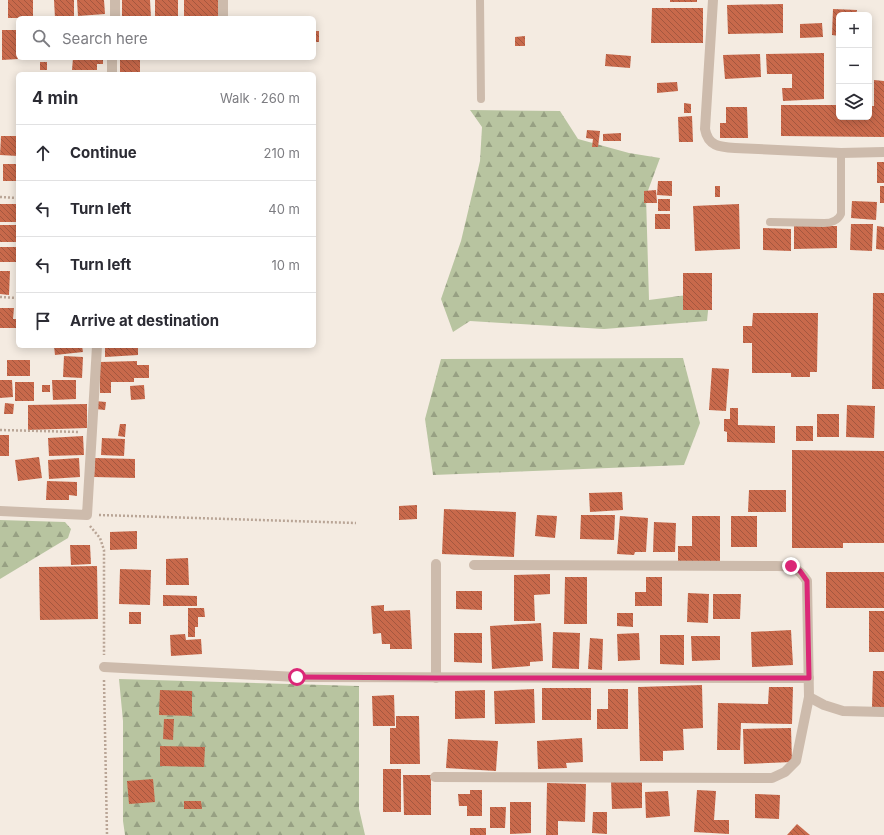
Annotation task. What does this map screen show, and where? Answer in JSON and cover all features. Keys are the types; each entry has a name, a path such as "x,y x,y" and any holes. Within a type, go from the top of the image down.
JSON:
{"street":[{"path":"114,16 116,0"},
{"path":"222,16 223,0"},
{"path":"713,0 705,129 707,138 712,143 722,147 841,153 884,152"},
{"path":"112,60 112,72"},
{"path":"0,511 88,515 97,348"},
{"path":"436,564 436,678"},
{"path":"435,777 772,778 785,772 796,761 809,697 807,581 803,574 791,566 474,565"},
{"path":"104,667 297,677 809,678"},
{"path":"809,697 843,711 884,712"}],"lane":[{"path":"480,0 480,98"},
{"path":"770,222 830,223 840,217 841,153"}],"path":[{"path":"0,197 16,198"},
{"path":"0,297 16,298"},
{"path":"0,430 92,432"},
{"path":"88,515 356,523"}],"green space":[{"path":"470,110 560,111 578,139 629,153 660,158 646,196 649,300 710,292 707,321 604,329 470,321 453,332 441,299 461,241 480,161 482,127"},
{"path":"683,358 700,423 684,465 433,475 425,419 441,359"},
{"path":"0,520 65,522 71,529 68,538 0,579"},
{"path":"119,679 359,686 359,809 365,835 125,835 123,821 123,721"}],"building":[{"path":"8,0 33,0 33,16 16,16 16,18 8,18"},
{"path":"54,0 74,0 74,16 55,16"},
{"path":"77,0 104,0 105,14 78,16"},
{"path":"122,0 150,0 151,16 122,16"},
{"path":"155,0 178,0 178,16 155,16"},
{"path":"184,0 218,0 218,16 184,16"},
{"path":"670,0 697,0 697,2 670,2"},
{"path":"783,4 783,33 728,34 727,5"},
{"path":"652,8 703,8 703,43 651,43"},
{"path":"833,9 857,10 857,12 836,12 836,36 832,35"},
{"path":"822,23 823,37 800,38 800,24"},
{"path":"2,30 16,30 16,59 2,60"},
{"path":"316,31 319,31 319,42 316,42"},
{"path":"525,36 525,46 515,46 515,37"},
{"path":"824,53 824,99 783,101 782,88 792,88 792,74 767,74 766,54"},
{"path":"606,54 631,56 630,68 605,66"},
{"path":"760,54 761,77 725,79 723,55"},
{"path":"73,60 103,60 103,64 97,64 97,70 72,70"},
{"path":"120,60 140,60 140,72 120,72"},
{"path":"40,62 47,62 47,70 40,70"},
{"path":"874,80 884,81 884,137 781,136 781,105 836,105 836,120 872,120 872,106 874,106"},
{"path":"677,82 678,91 657,93 657,83"},
{"path":"684,103 691,104 691,113 684,113"},
{"path":"726,107 747,107 748,138 720,138 720,123 726,123"},
{"path":"692,116 693,142 679,142 678,117"},
{"path":"587,130 600,131 598,147 592,147 593,139 586,138"},
{"path":"621,133 621,141 603,141 603,134"},
{"path":"1,136 16,136 16,156 0,155"},
{"path":"877,162 884,162 884,183 877,183"},
{"path":"3,164 16,164 16,181 3,181"},
{"path":"658,181 672,181 672,196 657,195"},
{"path":"715,186 720,186 720,197 715,197"},
{"path":"880,186 884,186 884,203 880,203"},
{"path":"656,190 657,203 644,203 644,191"},
{"path":"658,199 670,199 670,211 658,211"},
{"path":"852,201 877,202 876,220 851,218"},
{"path":"0,204 16,204 16,222 0,222"},
{"path":"739,204 740,249 695,251 693,206"},
{"path":"655,214 670,214 670,229 655,229"},
{"path":"851,224 873,224 872,251 850,250"},
{"path":"0,225 16,225 16,242 0,242"},
{"path":"794,226 837,226 837,248 794,249"},
{"path":"877,226 884,227 884,250 876,249"},
{"path":"763,228 791,229 791,251 763,250"},
{"path":"0,247 16,247 16,262 0,262"},
{"path":"0,271 10,271 9,295 0,294"},
{"path":"683,273 712,273 712,310 683,310"},
{"path":"873,293 884,293 884,389 872,389"},
{"path":"0,308 14,308 13,319 16,319 16,328 0,328"},
{"path":"753,313 818,313 817,372 810,372 810,377 791,377 791,373 752,373 752,343 743,343 743,326 752,326"},
{"path":"54,348 82,348 83,352 55,355"},
{"path":"105,348 138,348 138,355 105,357"},
{"path":"64,356 83,357 82,378 63,377"},
{"path":"7,360 30,360 30,376 7,376"},
{"path":"137,361 137,365 149,365 149,378 134,378 134,382 111,382 111,393 100,393 100,362"},
{"path":"712,368 729,369 726,411 709,410"},
{"path":"0,380 12,380 13,397 0,398"},
{"path":"52,380 76,380 76,399 53,400"},
{"path":"15,382 34,382 34,401 15,401"},
{"path":"42,385 50,385 50,392 42,392"},
{"path":"144,385 145,399 131,400 130,386"},
{"path":"95,401 106,402 105,410 95,409"},
{"path":"5,403 14,404 13,414 4,414"},
{"path":"87,404 87,428 28,430 28,405"},
{"path":"847,405 875,406 874,438 846,437"},
{"path":"730,408 738,408 738,425 775,426 775,443 727,442 727,432 724,431 724,419 730,419"},
{"path":"817,414 839,414 839,437 817,437"},
{"path":"120,424 126,424 125,437 118,436"},
{"path":"796,426 813,426 813,441 796,441"},
{"path":"0,435 9,435 9,456 0,456"},
{"path":"83,436 84,455 49,456 48,438"},
{"path":"102,438 125,439 124,456 101,455"},
{"path":"792,450 884,451 884,543 843,543 843,548 792,548"},
{"path":"39,457 42,478 18,481 15,460"},
{"path":"79,458 80,477 49,479 48,460"},
{"path":"95,458 135,459 135,478 94,477"},
{"path":"47,481 77,482 77,496 69,495 69,500 46,500"},
{"path":"749,490 786,490 786,512 748,512"},
{"path":"622,492 623,510 590,512 589,493"},
{"path":"417,505 417,519 399,520 399,506"},
{"path":"444,509 516,512 514,557 442,554"},
{"path":"537,515 557,516 555,538 535,536"},
{"path":"581,515 615,515 614,540 580,539"},
{"path":"620,516 648,518 646,552 635,552 634,555 617,554"},
{"path":"692,516 720,516 720,561 678,561 678,546 692,546"},
{"path":"731,516 757,516 757,547 731,547"},
{"path":"654,522 676,523 675,552 653,552"},
{"path":"137,531 137,549 110,550 110,532"},
{"path":"70,545 90,545 91,564 71,565"},
{"path":"188,558 189,585 166,585 166,559"},
{"path":"97,566 98,619 40,620 39,567"},
{"path":"120,569 151,570 150,605 119,604"},
{"path":"826,572 884,572 884,608 826,608"},
{"path":"550,574 550,594 534,595 535,621 514,621 514,575"},
{"path":"565,577 587,577 587,624 564,624"},
{"path":"646,577 662,577 662,606 635,606 635,592 646,592"},
{"path":"456,591 482,591 482,610 456,609"},
{"path":"688,593 709,594 708,623 687,622"},
{"path":"713,594 741,594 740,619 713,619"},
{"path":"163,595 197,596 197,606 163,606"},
{"path":"384,605 384,611 410,610 412,649 390,649 390,644 382,644 381,633 373,634 371,606"},
{"path":"188,608 204,608 205,617 198,617 198,627 195,627 195,637 188,637"},
{"path":"869,611 884,611 884,652 869,652"},
{"path":"129,612 141,612 141,624 129,624"},
{"path":"617,613 633,613 633,627 617,626"},
{"path":"541,623 543,661 530,662 530,666 492,669 490,626"},
{"path":"791,630 793,665 752,667 751,632"},
{"path":"553,632 580,633 579,669 552,668"},
{"path":"454,633 482,633 482,663 454,662"},
{"path":"639,633 640,660 618,661 617,634"},
{"path":"185,634 186,640 201,639 202,654 171,656 170,635"},
{"path":"660,635 684,635 684,665 660,664"},
{"path":"691,636 720,636 720,660 692,661"},
{"path":"590,638 603,639 602,670 588,669"},
{"path":"873,671 884,671 884,708 872,707"},
{"path":"702,685 703,728 683,729 684,750 663,751 663,761 640,761 638,687"},
{"path":"769,687 793,687 792,724 741,723 740,750 717,750 718,703 768,704"},
{"path":"542,688 591,688 591,720 542,720"},
{"path":"534,689 535,723 495,724 494,691"},
{"path":"608,689 628,689 628,729 597,729 597,709 608,709"},
{"path":"160,690 192,691 192,716 159,715"},
{"path":"485,690 485,718 455,719 455,691"},
{"path":"394,695 395,726 373,726 372,696"},
{"path":"396,716 419,716 420,764 390,764 390,728 396,728"},
{"path":"164,719 174,719 173,740 163,739"},
{"path":"791,728 792,762 744,764 743,729"},
{"path":"582,738 583,762 566,763 567,768 538,769 537,741"},
{"path":"448,739 498,741 496,771 446,768"},
{"path":"160,746 205,747 204,767 160,766"},
{"path":"383,769 401,769 401,812 383,812"},
{"path":"403,775 431,775 431,815 404,815"},
{"path":"153,779 155,802 129,804 127,781"},
{"path":"642,779 642,808 612,809 611,780"},
{"path":"547,783 586,784 585,822 558,821 558,835 546,835"},
{"path":"470,790 482,790 482,816 467,816 467,806 459,806 458,794 470,794"},
{"path":"697,790 716,791 714,820 729,820 729,834 694,832"},
{"path":"668,791 670,816 646,818 645,792"},
{"path":"755,794 780,795 779,819 755,818"},
{"path":"184,801 201,801 202,809 184,809"},
{"path":"510,802 531,802 531,833 510,834"},
{"path":"490,807 506,807 505,828 490,828"},
{"path":"593,812 607,812 607,834 592,833"},
{"path":"797,824 810,835 787,835"},
{"path":"470,828 486,828 486,835 470,835"}],"route":[{"path":"297,677 809,678 807,581 800,571 791,566"}]}
